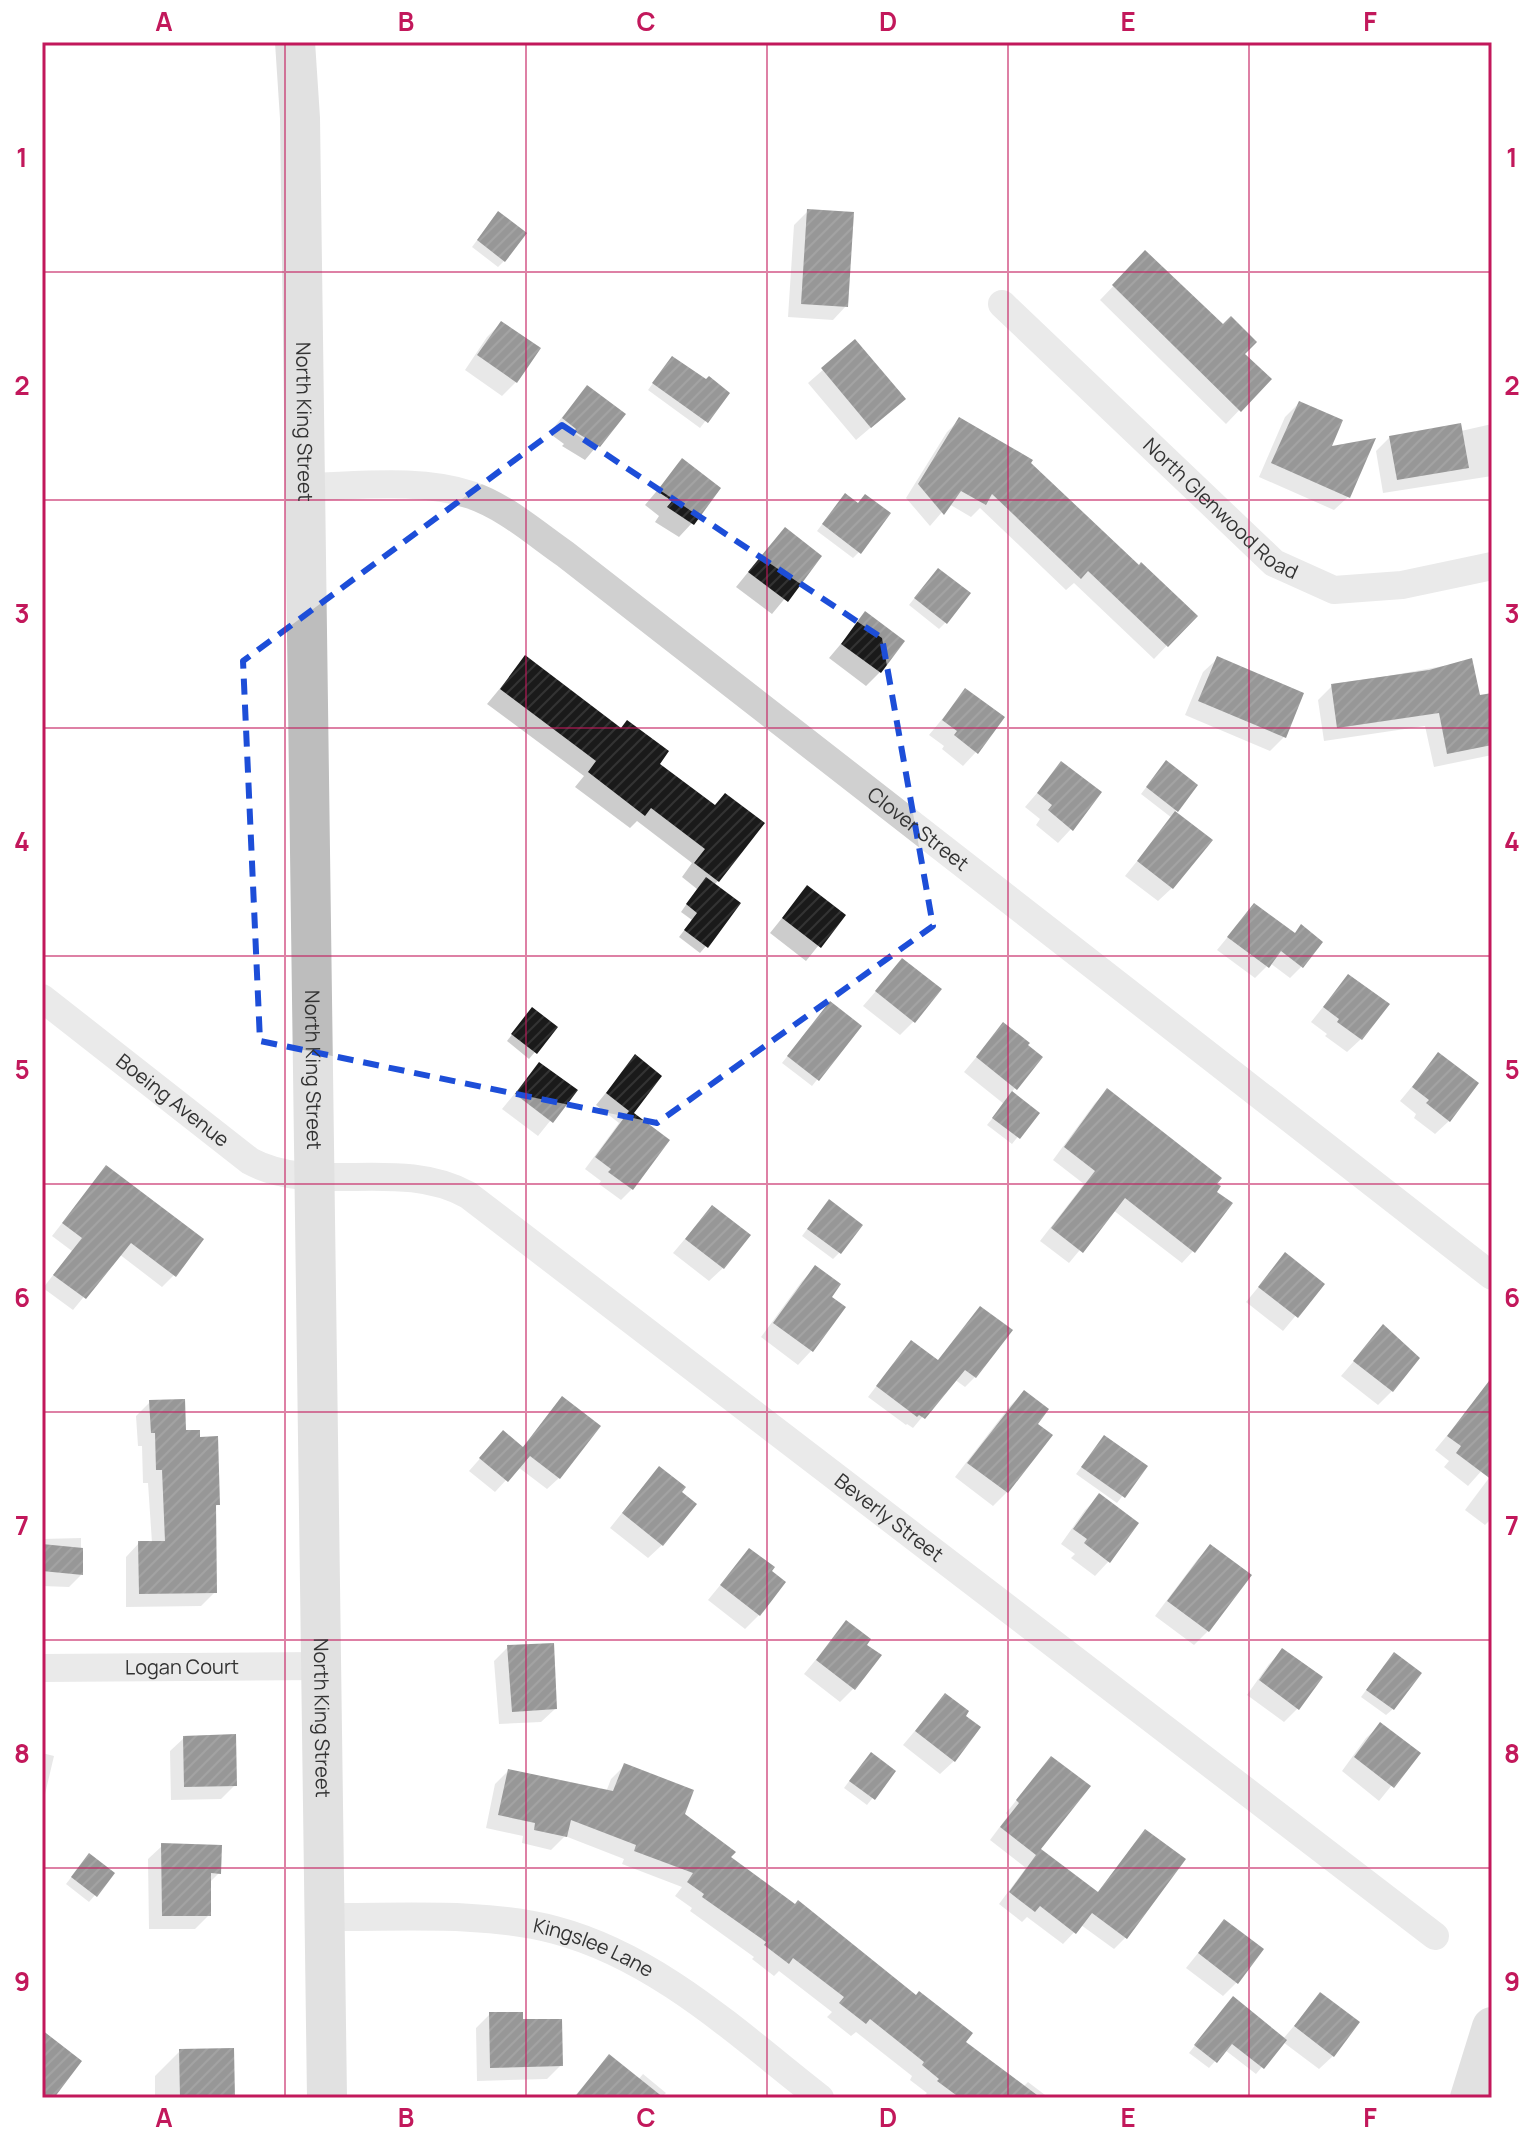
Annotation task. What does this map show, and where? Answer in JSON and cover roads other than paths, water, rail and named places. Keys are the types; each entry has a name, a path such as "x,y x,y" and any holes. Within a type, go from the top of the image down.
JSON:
{"main road":[{"name":"North King Street","path":"295,42 300,118 327,2098"},
{"path":"1470,2098 1492,2027"}],"street":[{"name":"North Glenwood Road","path":"1002,304 1274,563 1334,590 1402,585 1492,566"},
{"name":"Clover Street","path":"305,487 410,486 448,489 472,495 517,520 565,554 1492,1276"},
{"name":"Boeing Avenue","path":"42,998 250,1161 278,1172 315,1175"},
{"name":"Beverly Street","path":"315,1175 413,1177 436,1181 468,1195 1435,1936"},
{"name":"Logan Court","path":"42,1668 321,1666"},
{"name":"Kingslee Lane","path":"324,1917 503,1920 555,1930 591,1942 654,1972 820,2098"}]}
